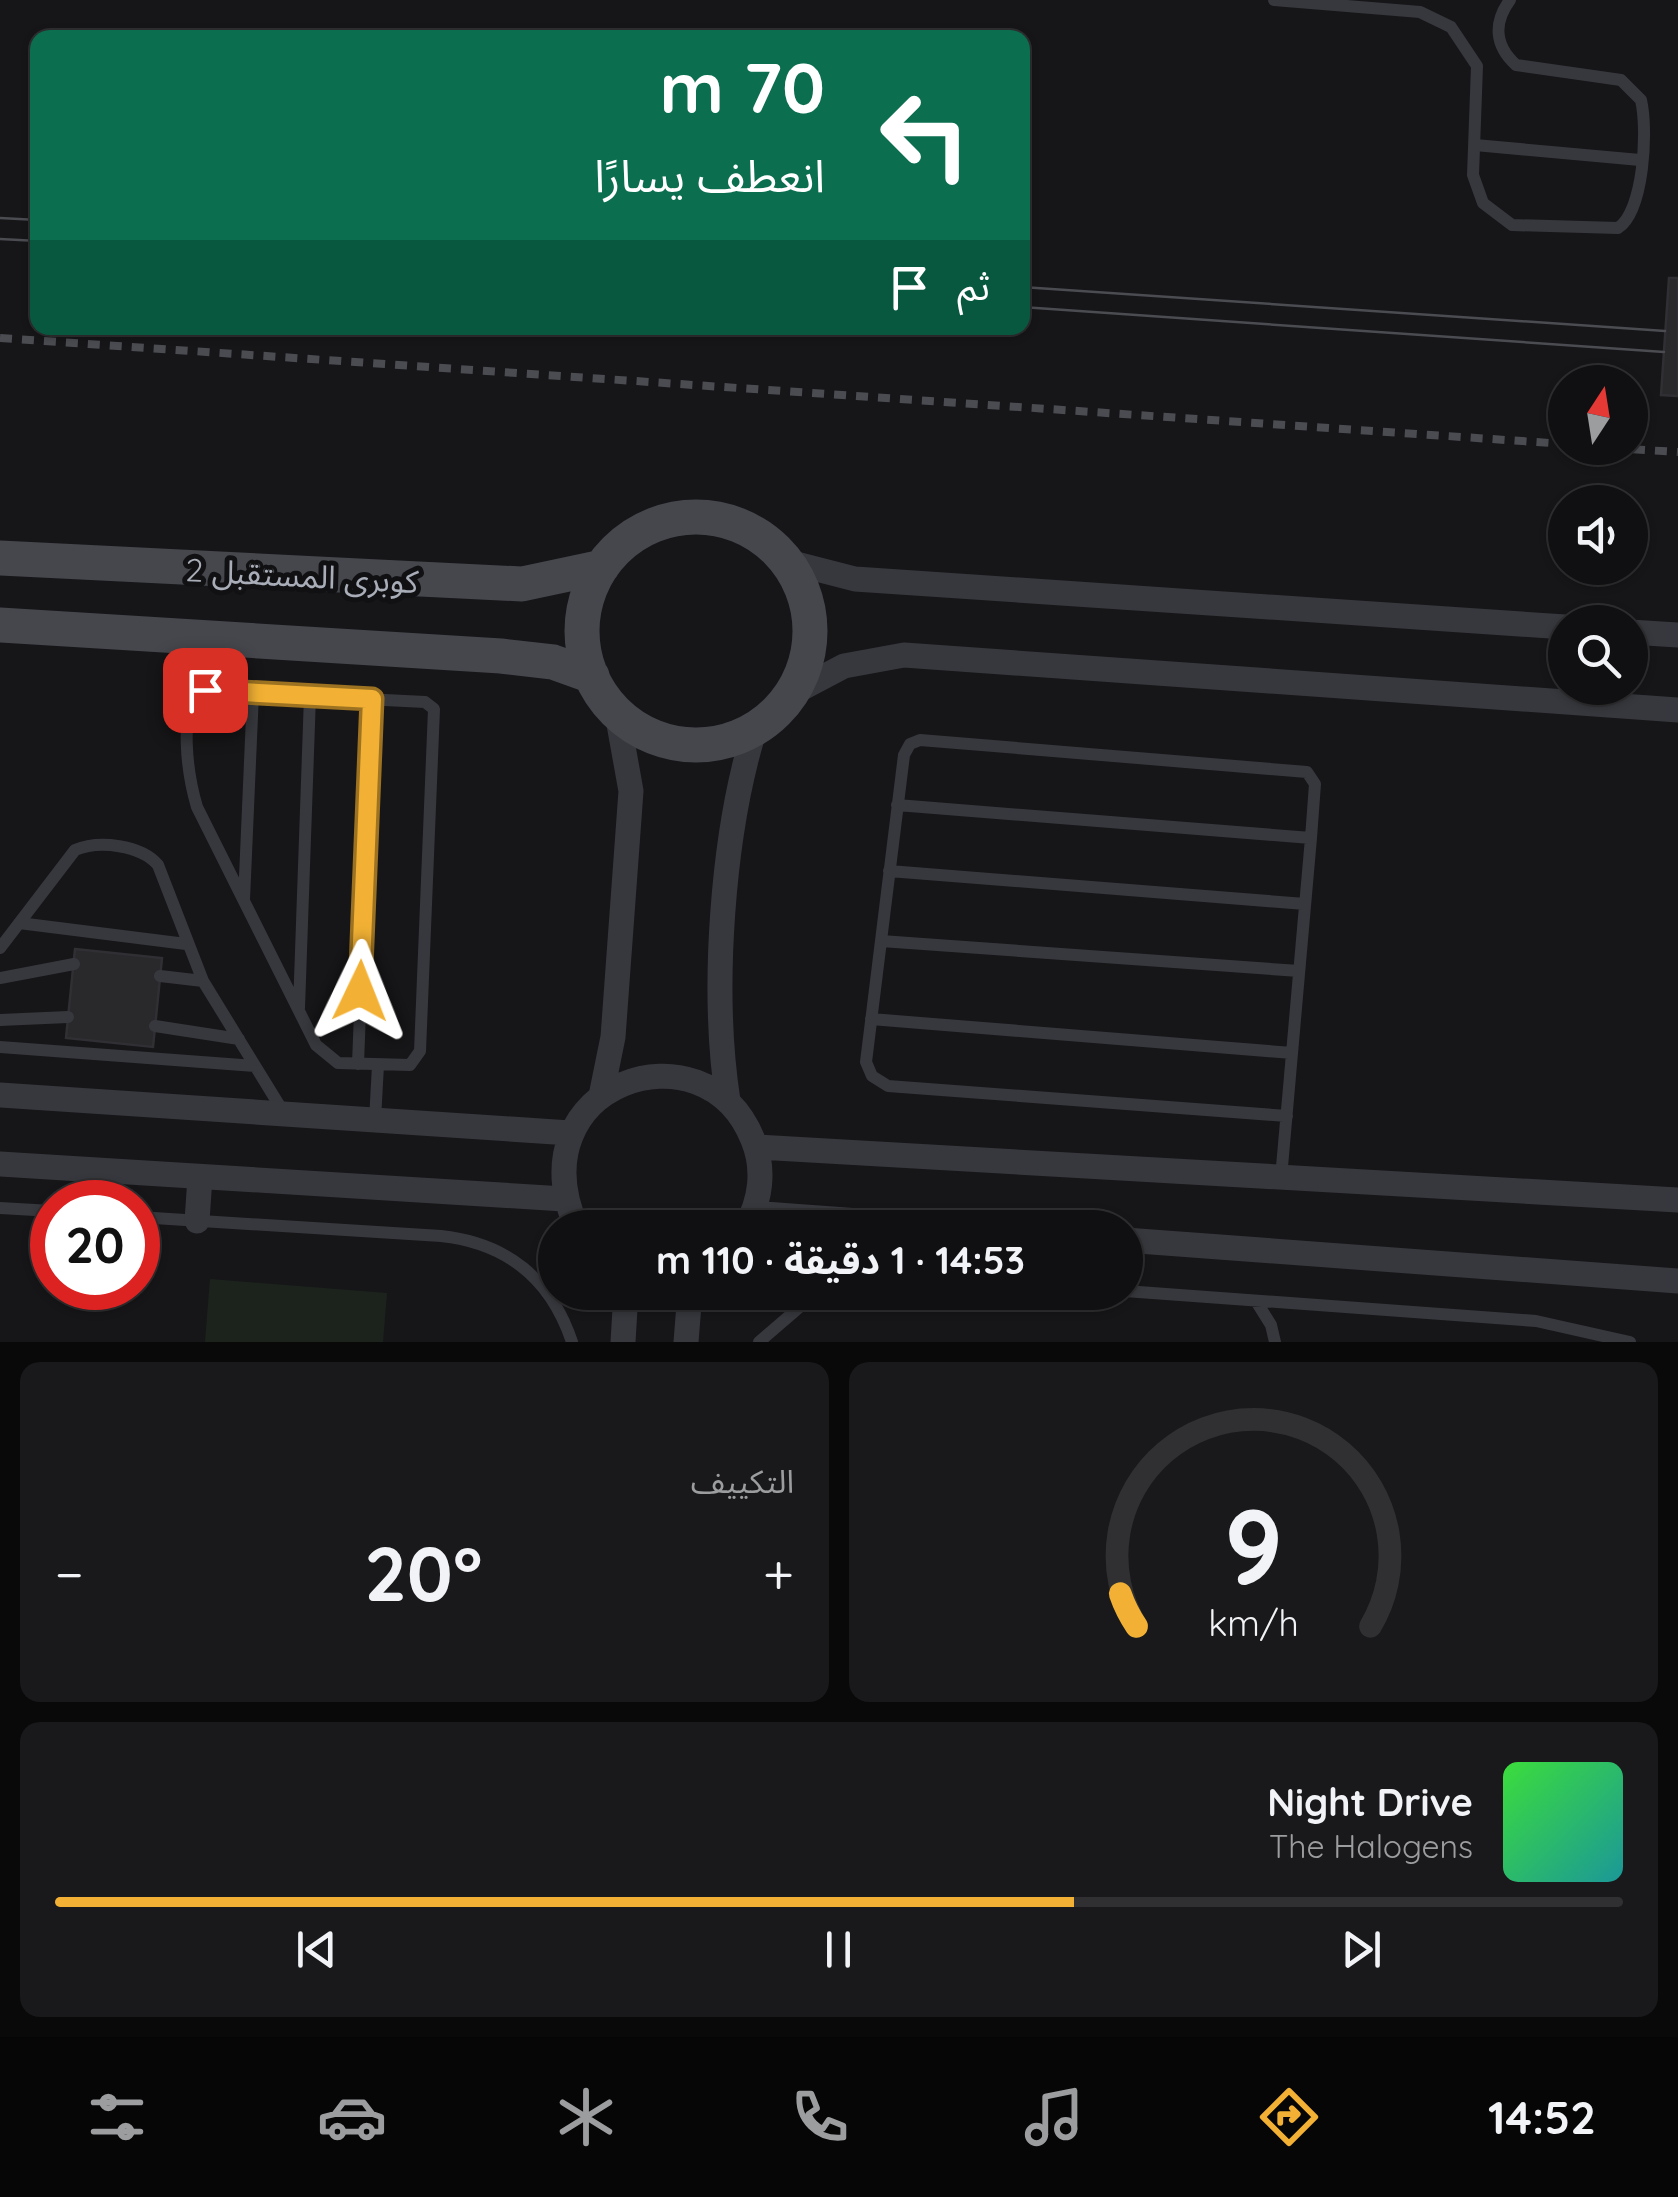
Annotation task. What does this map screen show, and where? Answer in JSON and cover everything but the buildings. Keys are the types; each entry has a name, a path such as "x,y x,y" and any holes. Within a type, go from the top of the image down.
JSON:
{"street":[{"path":"792,694 807,660 810,622 801,585 785,562 749,530 713,518 674,518 639,531 602,567 590,586 581,622 584,659 592,676 618,713 657,739 694,745 732,740 755,728 792,694 844,666 904,655 1678,710"},
{"name":"كوبرى المستقبل 2","path":"0,558 487,584 522,584 602,567"},
{"path":"785,562 855,579 1548,626"},
{"path":"0,625 501,656 553,662 592,676"},
{"path":"1648,633 1678,635"},
{"path":"601,1096 614,1037 631,790 618,713"},
{"path":"728,1101 719,1045 730,823 755,728"},
{"path":"569,1210 564,1199 562,1166 570,1133 601,1096 625,1082 665,1077 705,1086 740,1114 756,1147 760,1180 752,1210"},
{"path":"0,1096 570,1133"},
{"path":"756,1147 1678,1200"},
{"path":"0,1164 564,1199"},
{"path":"197,1221 200,1177"},
{"path":"1143,1241 1678,1281"},
{"path":"623,1342 625,1310"},
{"path":"686,1342 689,1310"}],"lane":[{"path":"1274,0 1420,12 1451,27 1478,66 1476,190 1491,212 1512,226 1618,228 1636,209 1644,110 1636,92 1621,80 1516,65 1500,46 1498,34 1498,21 1510,0"},
{"path":"1475,145 1640,160"},
{"path":"205,690 310,696 425,702 436,713 420,1051 404,1067 338,1063 326,1055 298,1011 197,807 190,783 188,708 194,696 205,690"},
{"path":"244,900 253,694"},
{"path":"298,1011 310,696"},
{"path":"358,1064 372,699"},
{"path":"1281,1178 1315,784 1302,769 920,740 910,744 904,754 868,1069 888,1086 1286,1116"},
{"path":"898,806 1311,838"},
{"path":"0,948 75,850 90,845 144,853 158,866 203,981 284,1113"},
{"path":"890,871 1305,904"},
{"path":"19,923 186,944"},
{"path":"881,940 1299,971"},
{"path":"0,978 74,964"},
{"path":"160,976 203,981"},
{"path":"0,1020 68,1017"},
{"path":"872,1019 1292,1053"},
{"path":"155,1026 238,1039"},
{"path":"0,1047 255,1066"},
{"path":"375,1120 378,1065"},
{"path":"0,1208 30,1210"},
{"path":"160,1218 440,1236 485,1244 525,1266 541,1282 560,1311 572,1342"},
{"path":"1143,1292 1536,1322 1621,1340"},
{"path":"1256,1301 1272,1325 1274,1342"},
{"path":"759,1342 775,1324 797,1310"}],"shaded area":[{"path":"210,1279 387,1293 383,1342 205,1342"}],"tram line":[{"path":"0,218 30,220"},
{"path":"0,239 30,241"},
{"path":"1030,288 1665,331"},
{"path":"1030,308 1664,352"}],"railway":[{"path":"0,338 1548,443"},
{"path":"1648,450 1678,452"}],"route":[{"path":"205,690 372,699 360,991"}]}
